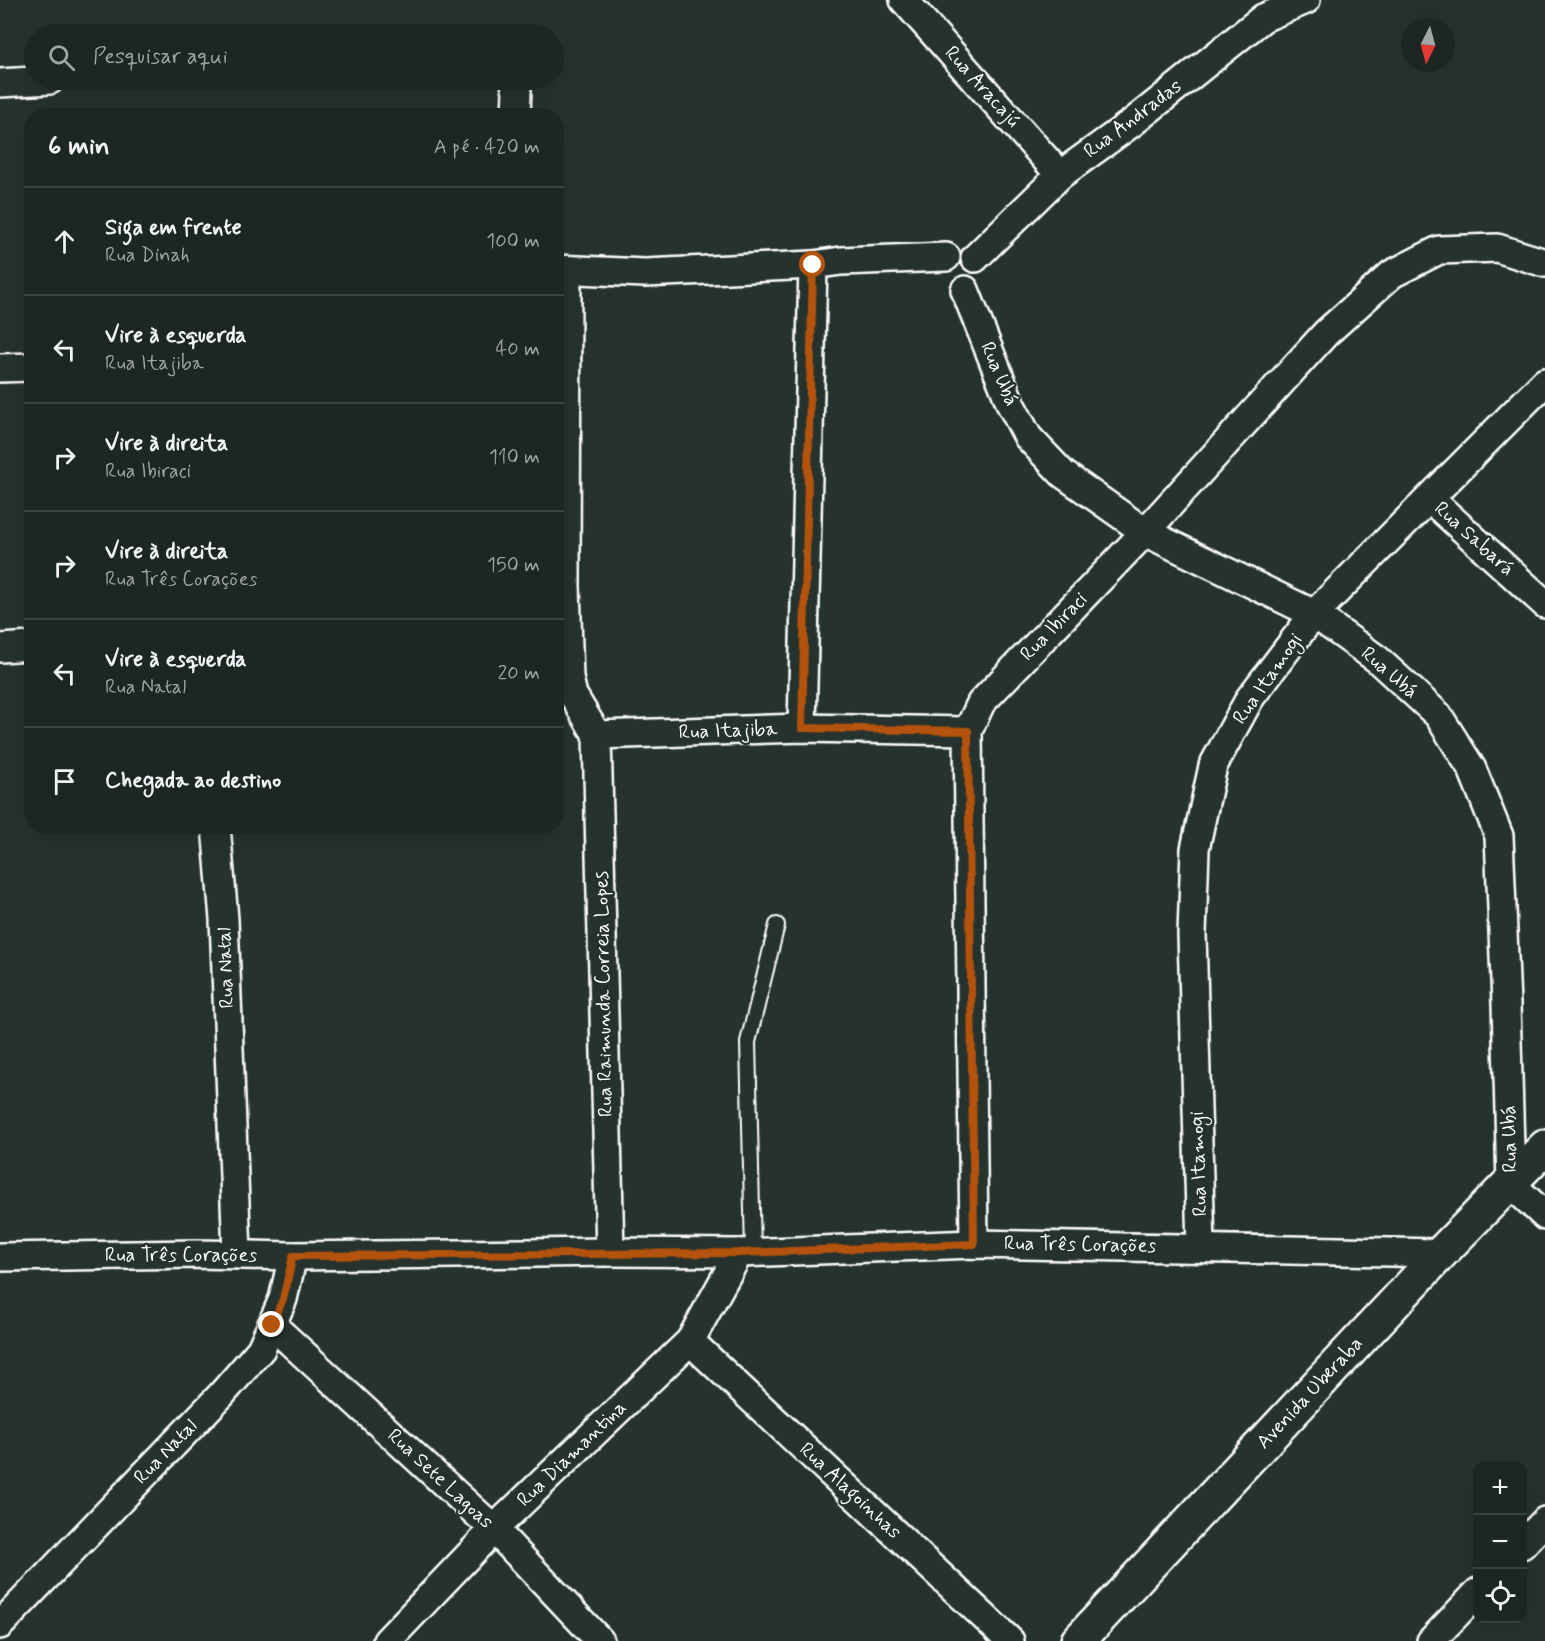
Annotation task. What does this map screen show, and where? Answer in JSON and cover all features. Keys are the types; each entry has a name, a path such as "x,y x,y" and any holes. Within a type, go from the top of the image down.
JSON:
{"street":[{"name":"Rua Aracajú","path":"904,0 1060,175"},
{"name":"Rua Andradas","path":"975,258 1060,175 1133,122 1263,18 1305,0"},
{"path":"0,83 24,82"},
{"path":"516,108 517,90"},
{"name":"Rua Ibiraci","path":"974,1244 968,731 981,703 1146,532 1326,333 1392,274 1439,250 1497,248 1545,263"},
{"path":"564,270 645,273 813,265 841,261 946,257 958,251 975,258 979,277 976,283 965,290 952,289 943,280 941,269 946,257"},
{"path":"802,728 813,265"},
{"name":"Rua Ubá","path":"965,290 1011,405 1028,436 1063,474 1146,532 1314,614 1377,659 1438,715 1472,769 1499,836 1511,1184 1545,1216"},
{"path":"0,368 24,367"},
{"name":"Rua Itamogi","path":"1201,1247 1192,934 1195,849 1213,766 1250,698 1314,614 1545,382"},
{"path":"564,428 569,678 573,694 597,735"},
{"name":"Rua Sabará","path":"1430,499 1545,604"},
{"path":"0,648 24,646"},
{"name":"Rua Itajiba","path":"597,735 802,728 968,731"},
{"name":"Rua Raimunda Correia Lopes","path":"597,735 610,1252"},
{"name":"Rua Natal","path":"217,834 224,919 237,1254"},
{"name":"Avenida Uberaba","path":"1078,1641 1441,1253 1545,1148"},
{"name":"Rua Três Corações","path":"0,1257 746,1253 974,1244 1441,1253"},
{"name":"Rua Diamantina","path":"387,1641 494,1529 690,1341 746,1253"},
{"name":"Rua Natal","path":"0,1625 222,1394 261,1349 283,1299 293,1256"},
{"name":"Rua Sete Lagoas","path":"272,1325 494,1529 600,1641"},
{"name":"Rua Alagoinhas","path":"690,1341 1010,1641"},
{"path":"1527,1540 1545,1521"},
{"path":"1431,1641 1473,1597"}],"lane":[{"path":"746,1253 748,1042 777,926"}],"route":[{"path":"272,1325 283,1299 293,1256 610,1252 739,1253 974,1244 968,731 802,728 813,265"}]}
